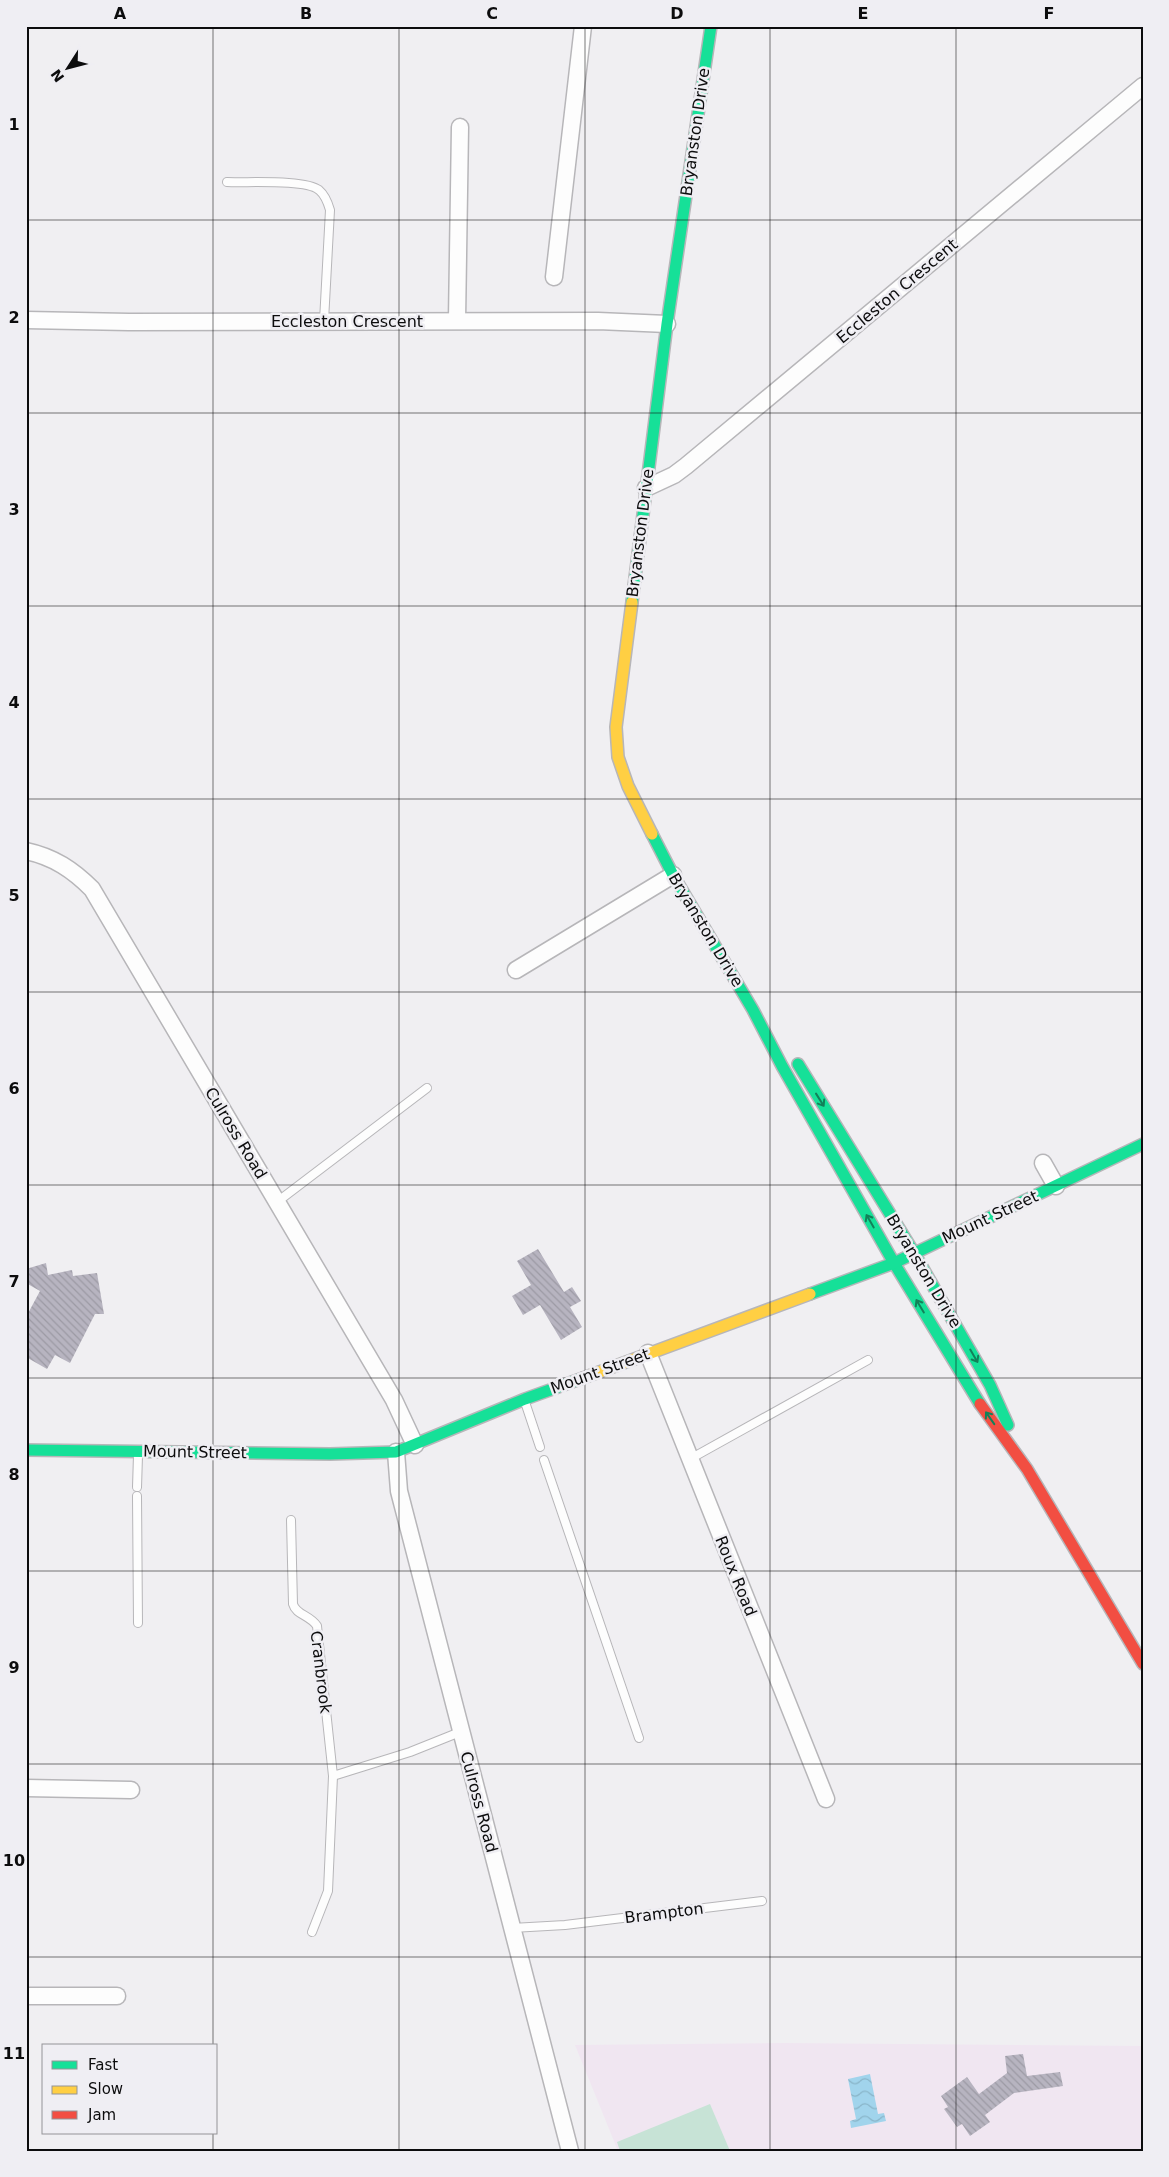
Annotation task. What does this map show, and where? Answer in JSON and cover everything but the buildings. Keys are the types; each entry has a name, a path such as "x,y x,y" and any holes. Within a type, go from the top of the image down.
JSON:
{"main road":[{"name":"Bryanston Drive","path":"711,26 667,324 646,488 616,727 618,757 628,786 673,874 753,1010 782,1066 894,1264 974,1395 1027,1469 1143,1664"},
{"name":"Bryanston Drive","path":"753,1010 794,1058 914,1253 990,1385 1027,1469"},
{"name":"Mount Street","path":"26,1450 138,1451 204,1454 373,1454 396,1452 525,1399 894,1264 1142,1146"}],"street":[{"path":"554,277 583,26"},
{"name":"Eccleston Crescent","path":"646,488 686,466 1143,86"},
{"path":"457,320 460,127"},
{"name":"Eccleston Crescent","path":"26,320 457,320 598,321 667,324"},
{"name":"Culross Road","path":"26,851 58,861 76,873 92,890 394,1400 415,1445"},
{"path":"516,970 673,874"},
{"path":"1043,1163 1056,1186"},
{"name":"Roux Road","path":"648,1353 826,1799"},
{"name":"Culross Road","path":"396,1452 399,1491 570,2151"},
{"path":"26,1788 131,1790"},
{"path":"26,1996 118,1996"}],"lane":[{"path":"227,182 307,184 320,190 330,210 324,321"},
{"path":"276,1202 428,1088"},
{"path":"690,1459 868,1360"},
{"path":"525,1399 540,1448"},
{"path":"137,1488 138,1451"},
{"path":"544,1460 639,1738"},
{"path":"137,1496 138,1623"},
{"name":"Cranbrook","path":"291,1520 293,1604 297,1611 310,1617 317,1626 333,1776 328,1891 312,1932"},
{"path":"333,1776 410,1752 460,1732"},
{"name":"Brampton","path":"512,1928 565,1925 762,1901"}],"shaded area":[{"path":"784,2043 1143,2046 1143,2151 618,2151 575,2045"}],"green space":[{"path":"710,2104 730,2151 620,2151 617,2142"}],"water":[{"path":"870,2074 878,2114 884,2113 886,2121 851,2128 850,2121 856,2119 848,2079"}],"traffic: fast":[{"path":"632,602 667,324 711,26"},
{"path":"652,834 673,875 753,1010 782,1066 894,1263 980,1404"},
{"path":"798,1064 914,1253 990,1385 1008,1425"},
{"path":"810,1294 894,1263 1143,1144"},
{"path":"26,1450 330,1454 396,1452 525,1399 583,1378"}],"traffic: slow":[{"path":"632,602 616,727 618,757 628,786 652,834"},
{"path":"583,1378 810,1294"}],"traffic: jam":[{"path":"980,1404 1027,1469 1143,1664"}]}
